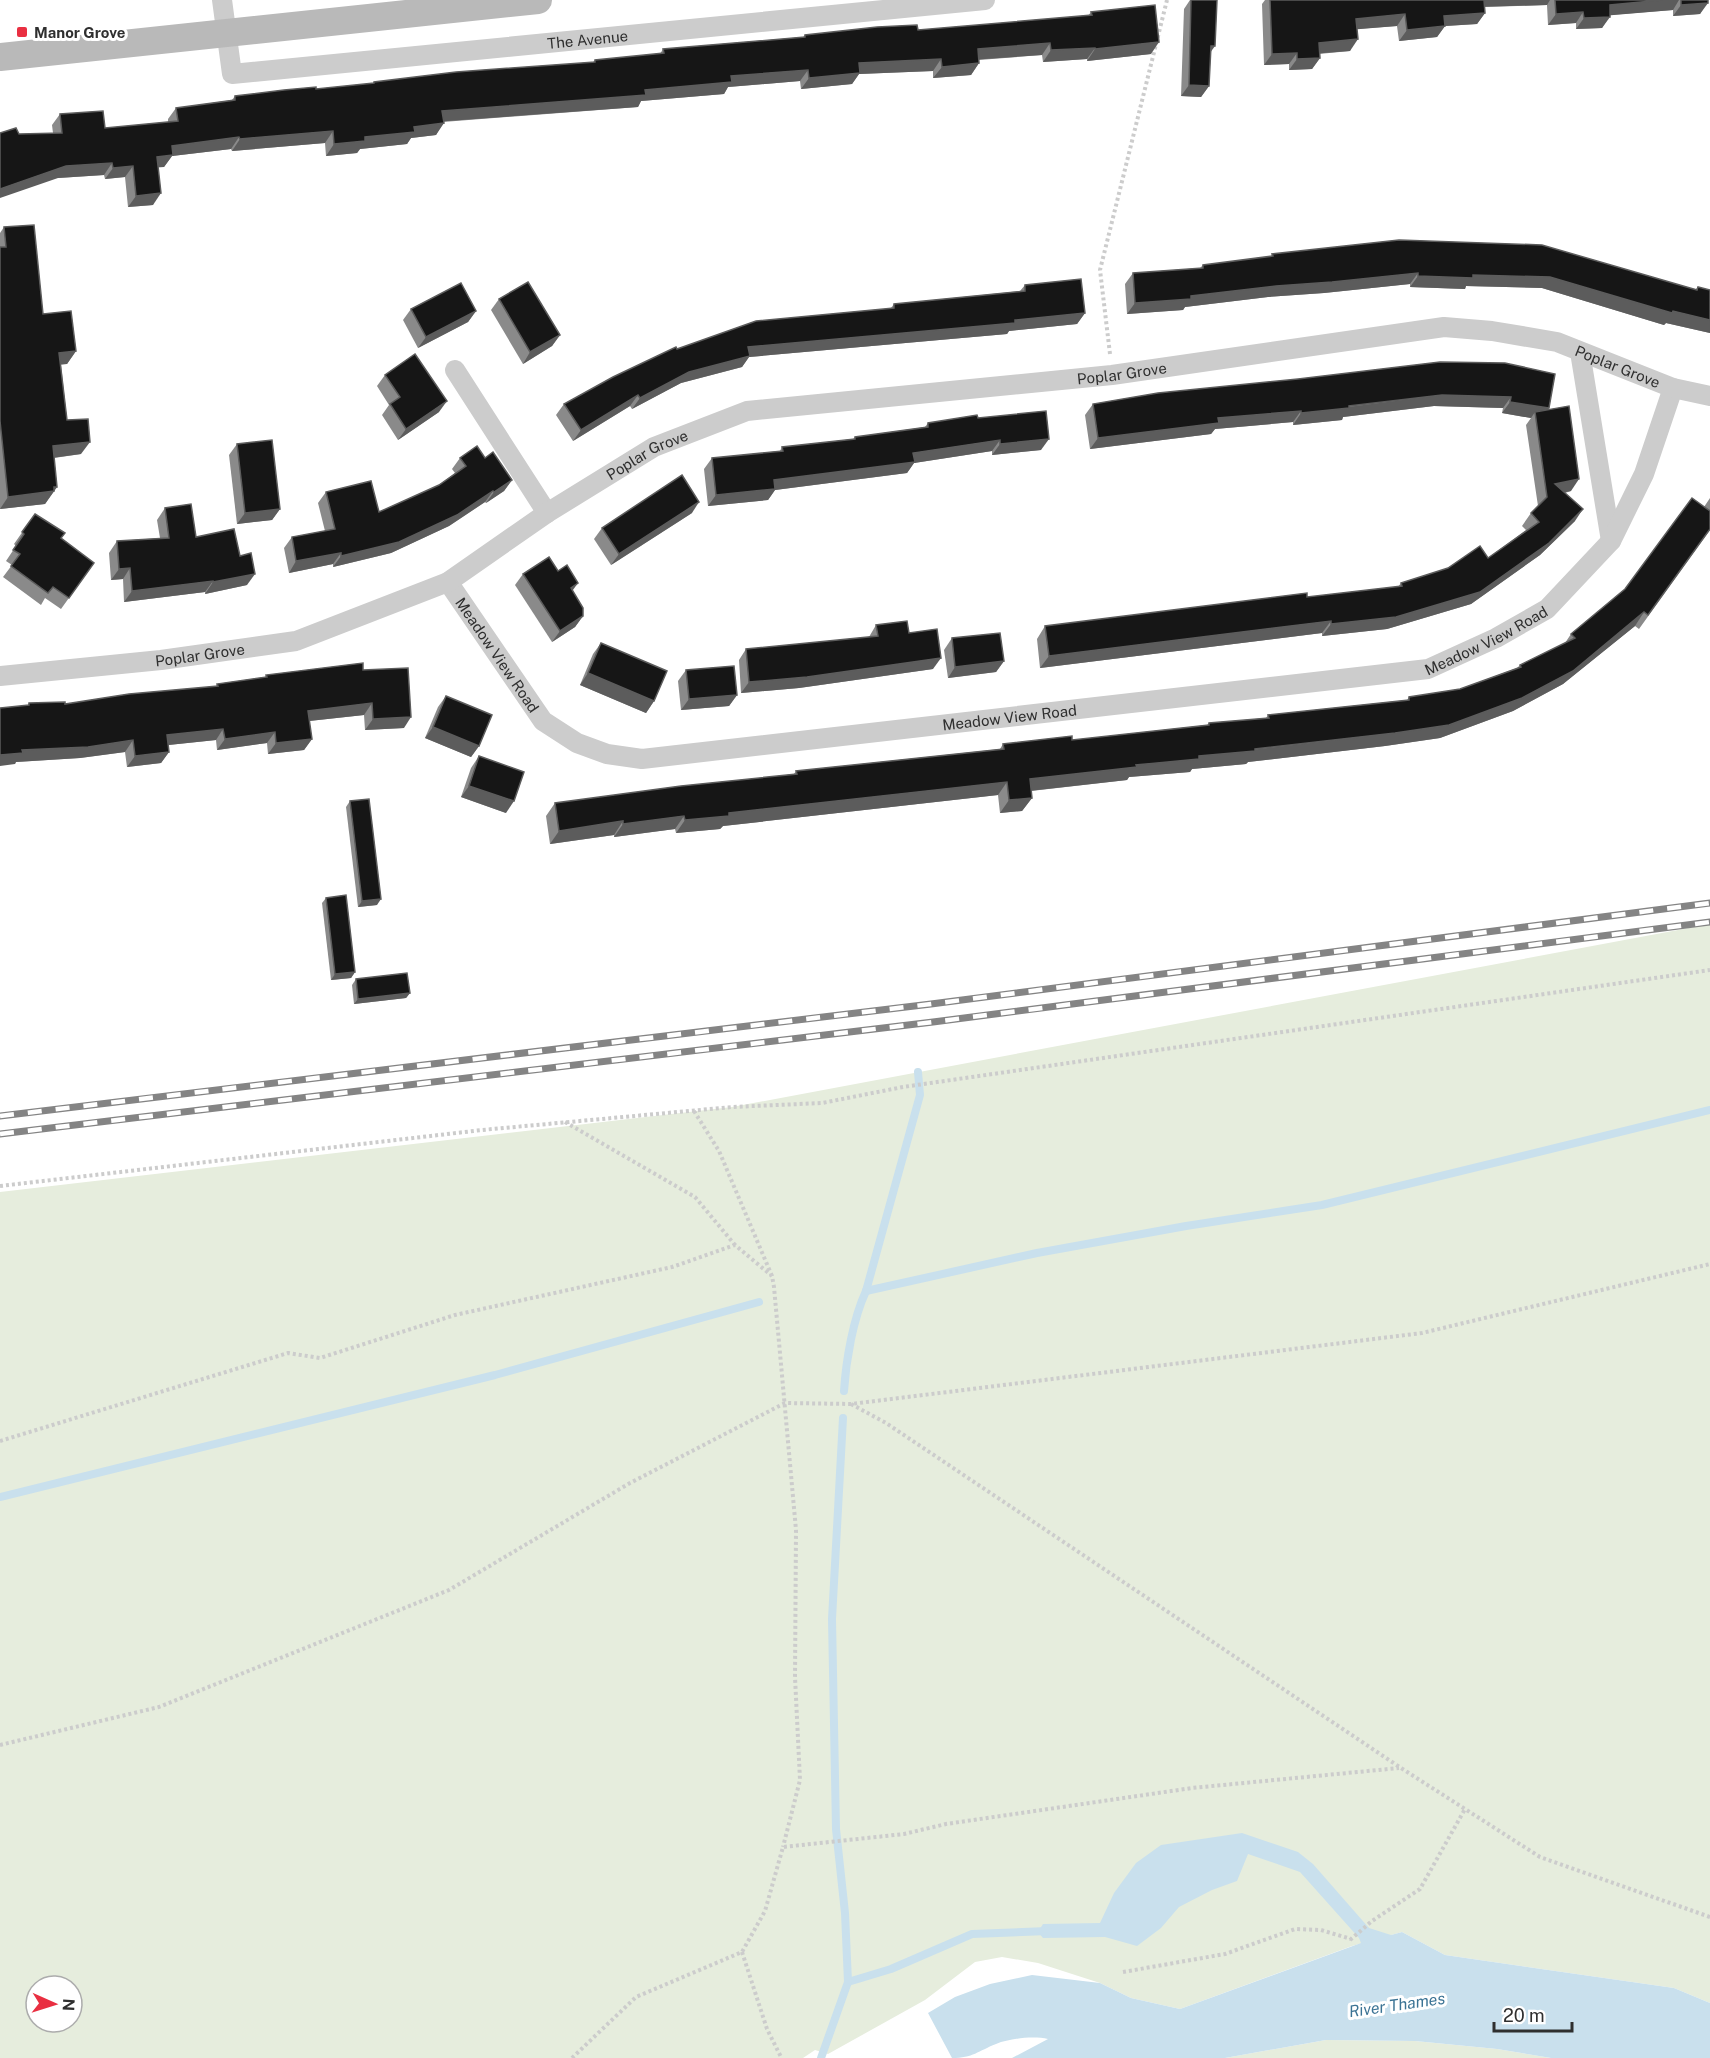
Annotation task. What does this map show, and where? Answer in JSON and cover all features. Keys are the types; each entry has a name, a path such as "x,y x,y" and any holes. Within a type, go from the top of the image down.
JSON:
{"street":[{"path":"222,0 226,34"},
{"path":"0,57 538,0"},
{"name":"The Avenue","path":"226,34 232,74 985,0"},
{"name":"Poplar Grove","path":"0,676 161,660 296,641 448,582 547,513 654,447 747,411 1112,375 1444,327 1492,330 1557,342 1673,388 1710,396"},
{"path":"1580,352 1611,541"},
{"path":"455,370 547,513"},
{"name":"Meadow View Road","path":"448,582 543,722 577,743 607,754 642,759 1428,669 1496,638 1547,609 1611,541 1644,474 1673,388"}],"path":[{"path":"1112,375 1100,270 1167,0"},
{"path":"0,1186 482,1130 702,1110 822,1103 903,1086 1710,970"},
{"path":"572,2058 636,1997 742,1952 765,1911 800,1779 795,1677 796,1530 772,1276 719,1151 692,1111"},
{"path":"565,1122 695,1197 735,1245 772,1276"},
{"path":"0,1441 288,1353 320,1358 455,1315 672,1267 735,1245"},
{"path":"0,1745 159,1707 449,1590 630,1484 785,1403 851,1404 1422,1333 1710,1264"},
{"path":"851,1404 886,1423 1401,1768 1540,1857 1710,1917"},
{"path":"783,1847 904,1834 946,1824 1192,1788 1401,1768"},
{"path":"1123,1972 1225,1954 1295,1929 1322,1930 1350,1940 1372,1921 1420,1889 1465,1809"},
{"path":"742,1952 767,2029 781,2057"}],"green space":[{"path":"1710,924 1710,2003 1674,1988 1445,1955 1402,1932 1352,1946 1180,2009 1131,1998 1100,1983 1038,1963 1002,1957 975,1962 925,2000 828,2054 815,2050 803,2058 0,2058 0,1192 732,1107"},
{"path":"1326,2040 1415,2041 1497,2049 1551,2058 1225,2058"}],"water":[{"name":"River Thames","path":"1242,1833 1298,1852 1313,1864 1369,1928 1391,1935 1402,1932 1445,1955 1674,1988 1710,2003 1710,2058 1551,2058 1497,2049 1415,2041 1326,2040 1225,2058 1012,2058 1048,2039 1022,2038 1008,2040 970,2055 952,2058 928,2013 955,1997 990,1984 1032,1975 1100,1983 1131,1998 1180,2009 1361,1943 1300,1872 1248,1854 1237,1881 1212,1890 1179,1907 1161,1928 1137,1946 1105,1937 1043,1938 1038,1932 1043,1924 1100,1923 1114,1893 1136,1863 1161,1845"}],"building":[{"path":"1191,0 1217,0 1215,46 1211,46 1209,86 1189,85"},
{"path":"1270,0 1484,0 1485,13 1444,16 1445,26 1407,30 1405,14 1356,19 1358,39 1319,43 1320,58 1297,59 1297,53 1272,54"},
{"path":"1555,0 1662,0 1610,5 1610,17 1584,18 1583,12 1556,14"},
{"path":"1681,0 1708,0 1708,3 1681,5"},
{"path":"1155,5 1159,42 1095,49 1051,50 1050,43 978,49 979,63 942,67 941,59 859,63 860,73 809,78 808,70 731,76 732,82 645,90 646,95 442,111 444,123 414,127 415,132 365,137 365,141 334,144 333,131 240,139 239,137 172,146 173,155 157,157 161,193 136,196 133,166 113,168 112,163 66,166 0,189 0,133 16,128 19,134 62,133 60,114 103,111 105,128 178,121 176,108 235,100 235,96 284,90 374,83 456,72 595,62 595,60 664,53 663,49 805,37 805,35 877,27 917,25 918,30 1092,15 1091,12"},
{"path":"34,225 43,314 71,311 76,351 59,353 67,420 88,419 90,442 53,446 57,487 54,487 54,491 8,497 0,421 0,247 6,247 4,227"},
{"path":"1399,240 1542,245 1697,290 1698,287 1710,290 1710,320 1673,311 1672,313 1550,277 1473,275 1473,278 1418,276 1418,273 1276,286 1191,296 1191,299 1135,303 1133,273 1203,268 1203,265 1273,256 1272,254"},
{"path":"1081,279 1085,313 1015,320 1015,323 748,347 750,356 689,372 640,398 638,395 581,430 564,404 613,377 676,347 677,349 756,321 894,308 894,304 1025,291 1025,285"},
{"path":"528,282 560,335 530,352 499,299"},
{"path":"461,283 476,311 426,337 411,309"},
{"path":"415,354 447,401 406,429 390,404 400,397 385,375"},
{"path":"1440,362 1505,363 1555,374 1549,408 1510,402 1511,397 1442,395 1301,413 1301,411 1218,418 1219,423 1098,438 1093,404 1158,393"},
{"path":"1569,406 1579,479 1555,484 1583,509 1549,543 1480,592 1396,617 1331,624 1331,621 1049,656 1045,626 1307,593 1307,597 1402,586 1401,583 1448,568 1480,546 1488,558 1539,522 1531,513 1547,497 1535,412"},
{"path":"1046,411 1049,439 1000,444 1000,440 913,453 915,462 774,480 775,489 716,495 712,458 783,451 782,447 855,439 855,437 928,427 928,423 977,415 978,418"},
{"path":"272,440 280,509 245,513 237,444"},
{"path":"477,446 485,458 493,452 512,480 457,515 399,542 341,556 341,553 296,561 292,537 335,529 326,492 371,481 379,512 439,485 466,466 460,458"},
{"path":"682,475 699,502 619,554 602,528"},
{"path":"1692,498 1710,511 1710,529 1648,615 1644,612 1573,671 1522,698 1449,725 1030,779 1032,798 1009,800 1007,782 729,813 729,816 685,820 684,816 623,824 623,821 559,831 555,803 681,786 797,774 796,771 1004,749 1003,744 1072,736 1072,740 1269,718 1268,715 1409,700 1409,697 1460,689 1521,667 1520,665 1575,638 1571,634 1625,589"},
{"path":"191,504 196,537 234,529 240,556 251,553 255,574 213,582 132,591 130,568 119,569 117,541 169,538 165,508"},
{"path":"35,514 65,533 61,538 94,563 69,598 53,587 48,593 11,566 20,554 13,550"},
{"path":"549,557 558,571 567,565 578,583 571,588 583,608 583,616 560,631 523,574"},
{"path":"907,621 909,633 937,629 941,658 807,677 749,682 746,649 878,636 876,625"},
{"path":"1000,633 1004,661 955,667 952,638"},
{"path":"601,643 667,671 654,701 588,673"},
{"path":"363,663 363,670 408,668 411,717 373,719 372,703 308,711 312,739 276,743 275,732 225,739 223,729 167,735 169,752 135,756 133,740 88,747 22,750 23,753 0,755 0,708 29,705 29,703 65,702 65,704 129,694 218,686 217,684 267,677 266,675"},
{"path":"734,666 737,695 689,699 686,670"},
{"path":"446,696 492,715 479,746 433,727"},
{"path":"479,756 524,772 514,801 469,786"},
{"path":"369,799 381,899 362,901 350,801"},
{"path":"346,895 355,972 335,974 326,898"},
{"path":"407,973 410,993 358,999 356,979"}],"waterway":[{"path":"844,1391 848,1353 854,1327 920,1095 918,1072"},
{"path":"866,1291 1037,1253 1186,1226 1322,1205 1710,1110"},
{"path":"0,1497 495,1375 759,1302"},
{"path":"821,2058 848,1982 845,1913 836,1829 832,1619 843,1418"},
{"path":"848,1982 891,1969 972,1934 1048,1931"}],"railway":[{"path":"0,1116 931,1004 1710,903"},
{"path":"0,1134 933,1022 1710,922"}],"place":[{"name":"Manor Grove","path":"22,32"}]}
